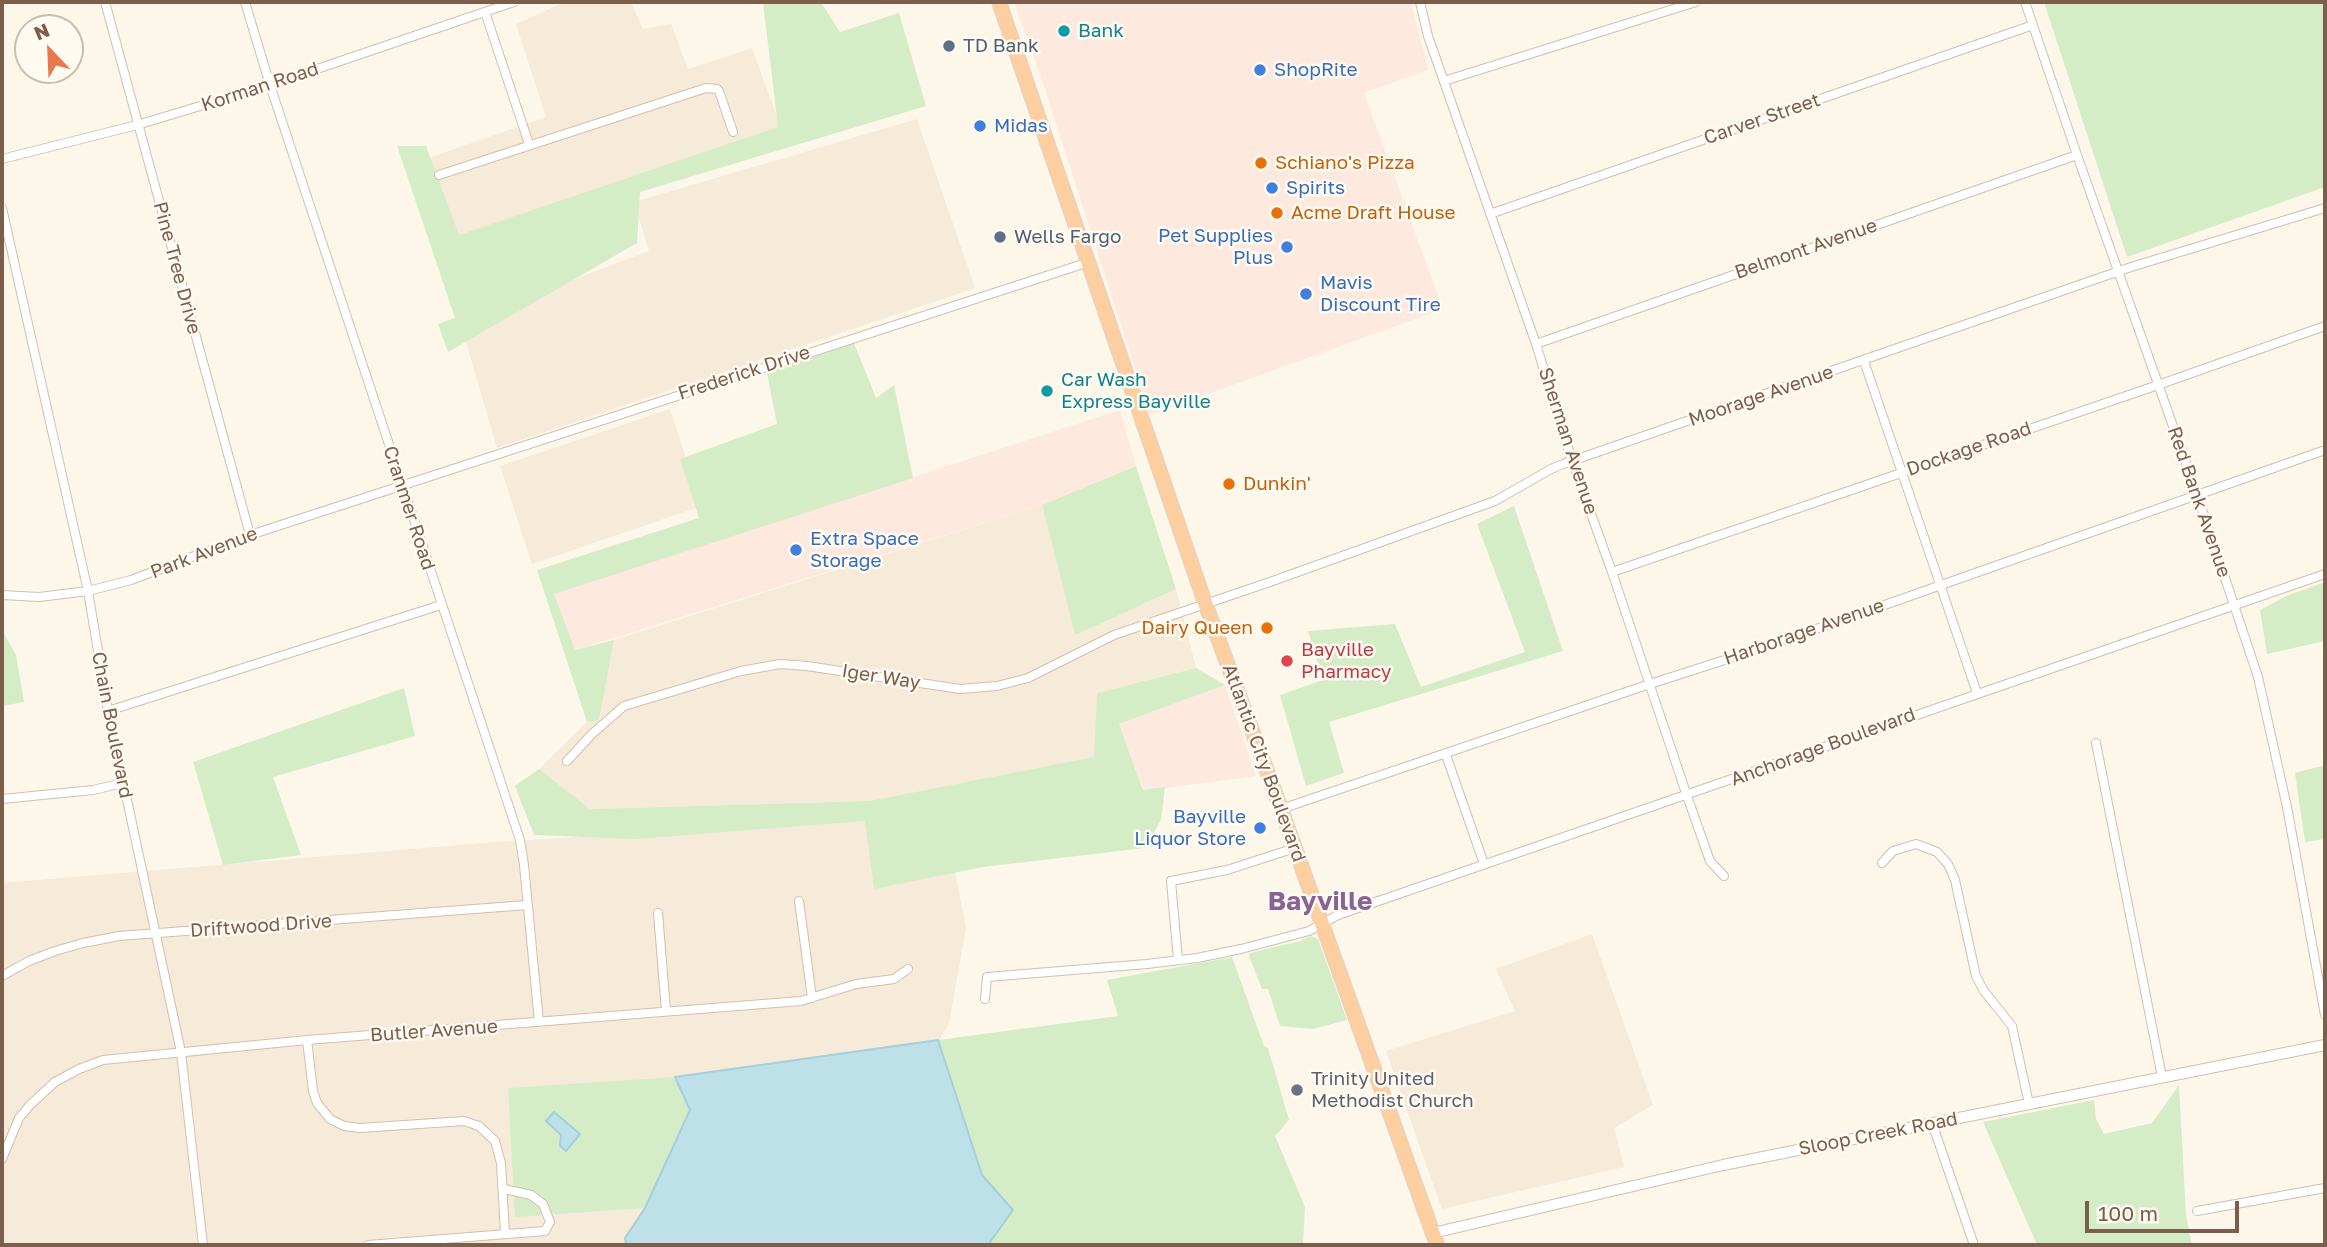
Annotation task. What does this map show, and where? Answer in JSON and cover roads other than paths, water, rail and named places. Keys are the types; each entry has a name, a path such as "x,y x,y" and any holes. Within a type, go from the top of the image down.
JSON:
{"highway":[{"name":"Atlantic City Boulevard","path":"999,2 1205,603 1435,1239"}],"street":[{"name":"Pine Tree Drive","path":"105,2 250,535"},
{"name":"Cranmer Road","path":"245,2 270,85 520,840 538,1022"},
{"name":"Korman Road","path":"2,159 137,125 270,85 514,2"},
{"name":"Sherman Avenue","path":"1420,2 1428,36 1536,344 1572,461 1687,796 1710,861 1724,876"},
{"path":"1444,81 1696,2"},
{"name":"Red Bank Avenue","path":"2025,2 2258,677 2306,901 2325,1015"},
{"path":"485,12 529,144"},
{"name":"Carver Street","path":"1490,214 2033,25"},
{"path":"439,175 706,88 717,89 719,92 733,132"},
{"name":"Belmont Avenue","path":"1536,344 2077,155"},
{"name":"Chain Boulevard","path":"2,208 88,591 108,711 181,1052 203,1245"},
{"name":"Moorage Avenue","path":"1205,603 1495,501 1551,468 2118,272 2324,211"},
{"name":"Frederick Drive","path":"402,485 1087,263"},
{"name":"Dockage Road","path":"1612,572 2325,326"},
{"path":"1864,361 1977,693"},
{"name":"Harborage Avenue","path":"1281,810 1765,647 2325,450"},
{"name":"Park Avenue","path":"2,595 40,597 88,591 131,580 250,535 402,485"},
{"name":"Anchorage Boulevard","path":"1322,924 1338,915 1484,864 2325,574"},
{"name":"Iger Way","path":"567,761 624,706 741,671 780,664 960,689 989,688 1028,678 1114,635 1205,603"},
{"path":"108,711 441,605"},
{"path":"2096,743 2162,1077"},
{"path":"1446,755 1484,864"},
{"path":"2,799 93,790 123,783"},
{"path":"1882,863 1893,851 1924,845 1937,852 1948,864 1955,880 1976,976 1984,991 2012,1026 2029,1104"},
{"path":"1178,960 1171,881 1227,870 1295,848"},
{"path":"799,901 813,998"},
{"name":"Driftwood Drive","path":"2,976 29,961 83,943 119,936 527,905"},
{"path":"659,913 666,1011"},
{"path":"985,999 987,977 1178,960 1241,949 1309,931 1322,924"},
{"name":"Butler Avenue","path":"2,1159 19,1118 55,1082 103,1060 307,1040 813,998 856,984 894,979 908,969"},
{"path":"307,1040 317,1103 330,1119 344,1126 359,1128 447,1121 464,1121 480,1126 495,1142 501,1163 505,1233"},
{"name":"Sloop Creek Road","path":"1435,1239 1633,1185 2325,1045"},
{"path":"1932,1123 1974,1245"},
{"path":"2197,1211 2325,1188"},
{"path":"368,1245 545,1231 550,1222 543,1204 531,1195 504,1189"}],"water":[{"path":"938,1040 982,1175 1013,1210 988,1245 626,1245 625,1238 645,1208 690,1110 675,1077"},
{"path":"554,1112 580,1134 566,1151 560,1146 561,1135 546,1121"}],"place":[{"name":"Bank","path":"1064,31"},
{"name":"TD Bank","path":"949,46"},
{"name":"ShopRite","path":"1260,70"},
{"name":"Midas","path":"980,126"},
{"name":"Schiano's Pizza","path":"1261,163"},
{"name":"Spirits","path":"1272,188"},
{"name":"Acme Draft House","path":"1277,213"},
{"name":"Wells Fargo","path":"1000,237"},
{"name":"Pet Supplies Plus","path":"1287,247"},
{"name":"Mavis Discount Tire","path":"1306,294"},
{"name":"Car Wash Express Bayville","path":"1047,391"},
{"name":"Dunkin'","path":"1229,484"},
{"name":"Extra Space Storage","path":"796,550"},
{"name":"Dairy Queen","path":"1267,628"},
{"name":"Bayville Pharmacy","path":"1287,661"},
{"name":"Bayville Liquor Store","path":"1260,828"},
{"name":"Trinity United Methodist Church","path":"1297,1090"}],"district":[{"name":"Bayville","path":"1320,902"}]}
